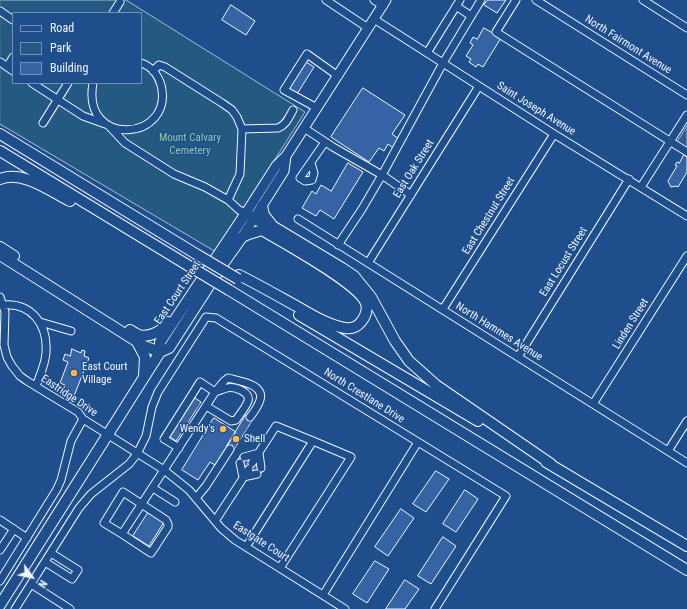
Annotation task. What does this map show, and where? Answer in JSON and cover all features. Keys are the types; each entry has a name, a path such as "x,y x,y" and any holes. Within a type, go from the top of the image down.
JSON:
{"highway":[{"path":"0,134 196,254 239,277 318,318 343,328 355,328 360,324 366,315 367,308 366,302 360,293 338,276 262,230 250,216"},
{"path":"0,151 687,570"},
{"path":"0,179 6,177 22,178 36,183 164,251"},
{"path":"262,206 264,215 274,227"},
{"path":"250,216 274,227 354,276 371,297 395,341 410,361 436,385 551,464"},
{"name":"East Court Street","path":"0,605 160,352 160,342 250,216"},
{"path":"0,255 160,352 169,348 242,237 262,230"},
{"path":"0,247 138,339 145,357 144,376"},
{"path":"239,277 687,546"},
{"path":"138,339 160,331 181,302 190,298"}],"main road":[{"name":"East Court Street","path":"250,216 276,166 286,156 385,3"},
{"path":"242,237 250,216 262,206 284,171 286,156"}],"street":[{"path":"326,0 368,28"},
{"path":"374,0 385,3"},
{"path":"338,245 382,175 442,63 481,0"},
{"path":"516,0 496,32 687,152"},
{"name":"North Fairmont Avenue","path":"536,0 687,95"},
{"path":"643,0 687,28"},
{"path":"114,12 120,2"},
{"path":"427,53 458,3 471,16"},
{"path":"0,11 12,19"},
{"name":"Saint Joseph Avenue","path":"374,19 554,134 687,216"},
{"path":"317,108 284,90 307,54 338,76"},
{"path":"0,62 10,69"},
{"path":"34,84 87,118 118,130 141,128 150,122 158,113 162,103 162,91 159,80 153,71 142,64"},
{"path":"153,71 159,65 162,65 222,103 232,110 237,117 242,128 240,174 228,200"},
{"path":"43,123 67,84"},
{"path":"94,84 91,94 93,106 99,117 108,125 118,138 174,174 205,187 228,200 239,210 250,216"},
{"name":"East Oak Street","path":"368,263 478,86"},
{"path":"242,128 278,128 286,122 293,110"},
{"path":"642,187 687,115"},
{"path":"304,128 382,175 410,195"},
{"name":"East Chestnut Street","path":"443,309 554,134"},
{"path":"311,163 325,142"},
{"name":"East Locust Street","path":"518,357 629,179"},
{"name":"North Hammes Avenue","path":"298,219 687,463"},
{"name":"Linden Street","path":"593,404 687,256"},
{"name":"Eastridge Drive","path":"0,297 5,312 4,345 7,357 20,376 78,412 83,419 137,454"},
{"path":"2,305 20,305 32,313 40,322 46,341 46,354 44,367 36,386"},
{"name":"North Crestlane Drive","path":"137,454 146,436 152,407 158,392 206,317 216,318 506,496 435,609"},
{"path":"40,322 71,331"},
{"path":"179,448 164,439 177,434 191,412 215,392 228,378 255,386 259,390 261,399 250,417"},
{"path":"122,534 179,448 177,434 191,412 198,405 200,382 215,392"},
{"path":"198,405 231,421 236,420 248,401 249,396 234,388 228,387 215,392"},
{"path":"0,581 3,571 27,538 57,489 61,480 71,441 83,419"},
{"path":"668,451 687,421"},
{"path":"215,521 276,426 351,457 280,568"},
{"path":"246,547 312,441"},
{"path":"323,595 418,442"},
{"path":"196,498 206,486 230,448"},
{"path":"15,609 79,508 91,494 129,464 137,454"},
{"name":"Eastgate Court","path":"137,454 164,470 189,490 221,528 246,547 345,609"},
{"path":"243,477 250,466"},
{"path":"153,488 175,502"},
{"path":"123,492 166,520 168,524 168,527 151,553 122,534 104,523 123,492"},
{"path":"0,520 27,538"},
{"path":"0,550 14,529"},
{"path":"45,562 72,578 78,570 51,553"},
{"path":"31,584 70,609"}],"green space":[{"name":"Mount Calvary Cemetery","path":"0,0 126,0 305,112 216,252 0,124"}],"shaded area":[{"path":"687,126 687,153 675,146"}],"building":[{"path":"488,0 506,0 497,13 484,5"},
{"path":"231,5 255,21 246,35 222,20"},
{"path":"484,28 501,38 483,67 478,64 476,67 469,62 471,59 466,56 473,45 470,43 473,37 477,39"},
{"path":"306,62 314,67 297,94 289,89"},
{"path":"363,88 405,115 392,134 399,139 393,148 388,144 384,151 379,148 369,162 331,137"},
{"path":"684,155 687,157 687,172 678,187 671,187 668,181 677,166 675,165 677,162 679,163"},
{"path":"348,163 363,172 334,219 320,210 316,216 302,208 312,191 316,194 321,185 331,191"},
{"name":"East Court Village","path":"72,349 81,353 82,350 85,351 84,356 89,358 74,396 67,393 68,391 63,390 65,385 60,383 68,362 63,360 65,354 70,356"},
{"path":"195,398 201,402 176,441 170,437"},
{"name":"Shell","path":"246,415 253,419 233,451 227,446"},
{"path":"214,418 236,432 215,465 210,462 198,480 182,470"},
{"name":"Shell","path":"241,455 263,469 259,476 237,462"},
{"path":"436,471 449,479 426,512 413,504"},
{"path":"465,490 478,499 456,532 443,524"},
{"path":"401,509 414,518 388,556 375,547"},
{"path":"148,513 164,522 149,546 133,536"},
{"path":"443,537 456,546 431,584 418,576"},
{"path":"375,561 389,569 367,603 353,594"},
{"path":"405,580 419,589 405,609 386,609"}],"tunnel":[{"path":"192,403 198,407"},
{"path":"187,410 194,414"},
{"path":"183,417 189,420"},
{"path":"230,449 250,417"},
{"path":"178,424 185,428"},
{"path":"173,432 180,436"},
{"path":"244,466 248,460"},
{"path":"253,471 256,465"}],"place":[{"name":"East Court Village","path":"74,373"},
{"name":"Wendy's","path":"223,429"},
{"name":"Shell","path":"236,439"}]}
